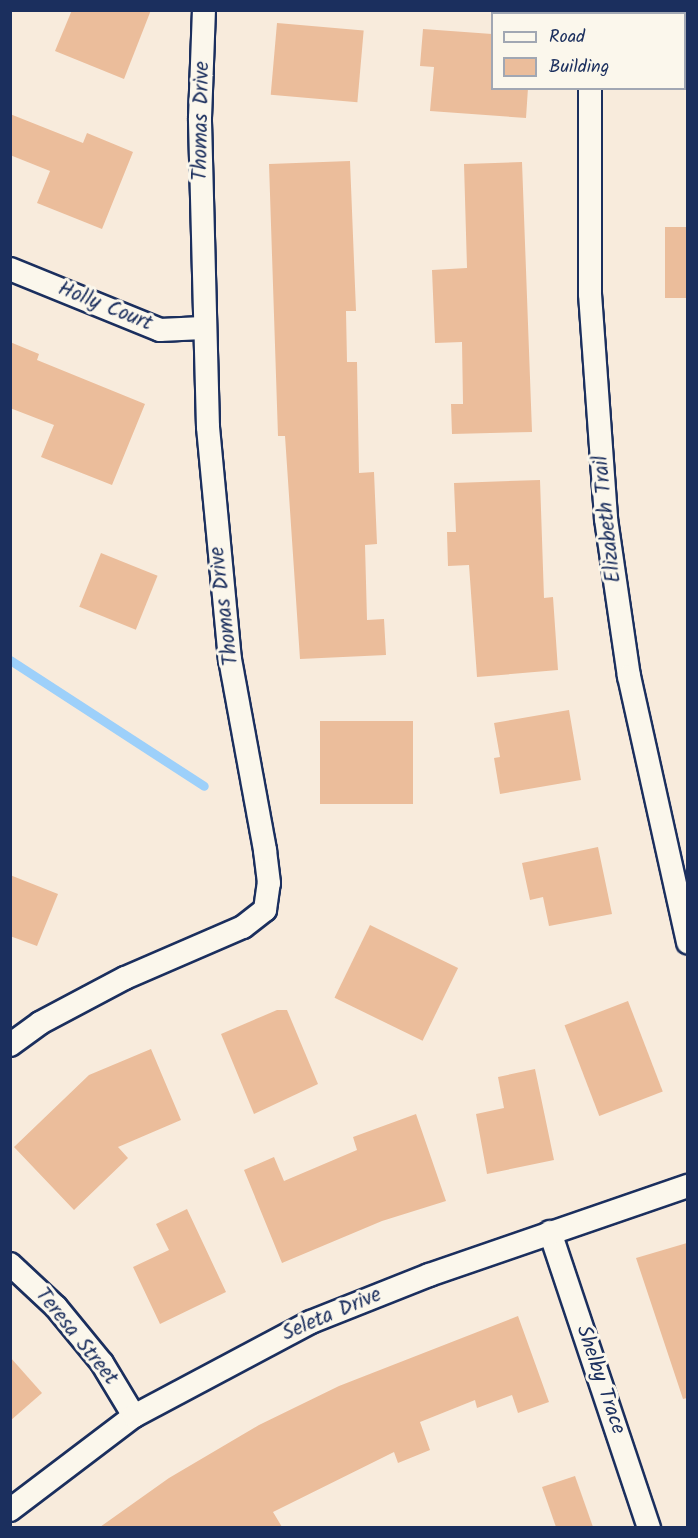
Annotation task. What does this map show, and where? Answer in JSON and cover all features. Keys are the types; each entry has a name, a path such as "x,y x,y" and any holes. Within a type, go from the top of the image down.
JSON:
{"street":[{"name":"Thomas Drive","path":"10,1045 40,1023 87,998 243,927 265,910 269,883 265,850 226,625 203,328 200,117 204,10"},
{"name":"Elizabeth Trail","path":"590,90 590,294 606,519 629,676 687,943"},
{"name":"Holly Court","path":"10,269 160,330 203,328"},
{"name":"Seleta Drive","path":"10,1510 134,1416 311,1322 550,1233 687,1186"},
{"name":"Shelby Trace","path":"550,1233 649,1527"},
{"name":"Teresa Street","path":"10,1264 56,1307 102,1363 134,1416"}],"building":[{"path":"72,10 151,10 124,79 55,51"},
{"path":"277,23 364,31 357,102 271,95"},
{"path":"423,29 491,34 491,90 528,90 526,118 430,111 434,67 420,66"},
{"path":"10,114 83,143 87,133 133,152 102,229 37,203 50,171 10,155"},
{"path":"350,161 356,311 346,311 347,362 357,362 359,473 374,472 377,544 365,545 367,620 384,619 386,655 300,659 285,436 278,436 269,164"},
{"path":"522,162 532,432 452,434 451,404 463,404 462,342 435,343 432,270 467,268 464,164"},
{"path":"665,227 687,227 687,298 665,298"},
{"path":"10,342 39,354 37,360 145,404 112,485 41,457 54,425 10,408"},
{"path":"540,480 544,598 553,597 558,670 477,677 469,565 448,566 447,532 456,532 454,483"},
{"path":"101,553 158,576 136,630 79,607"},
{"path":"569,710 581,780 500,794 494,758 500,757 494,723"},
{"path":"320,721 413,721 413,804 320,804"},
{"path":"598,847 612,914 549,926 543,897 530,900 522,863"},
{"path":"10,875 58,894 37,946 10,936"},
{"path":"370,925 458,968 423,1041 334,998"},
{"path":"628,1001 663,1092 599,1116 565,1025"},
{"path":"277,1010 287,1010 318,1084 254,1114 221,1034"},
{"path":"151,1049 181,1120 118,1147 128,1158 74,1210 14,1147 89,1075"},
{"path":"535,1069 554,1160 487,1174 476,1114 504,1108 498,1077"},
{"path":"416,1114 446,1201 382,1221 282,1263 244,1170 274,1157 284,1181 357,1150 353,1137"},
{"path":"187,1209 226,1292 160,1324 133,1267 169,1250 156,1224"},
{"path":"687,1243 687,1398 683,1399 636,1258"},
{"path":"518,1316 549,1402 518,1413 512,1395 477,1408 475,1400 420,1422 430,1450 398,1463 394,1452 273,1512 282,1527 100,1527 169,1478 259,1425 339,1386"},
{"path":"10,1357 42,1393 10,1421"},
{"path":"575,1476 593,1527 556,1527 542,1487"}],"waterway":[{"path":"10,660 204,786"}]}
